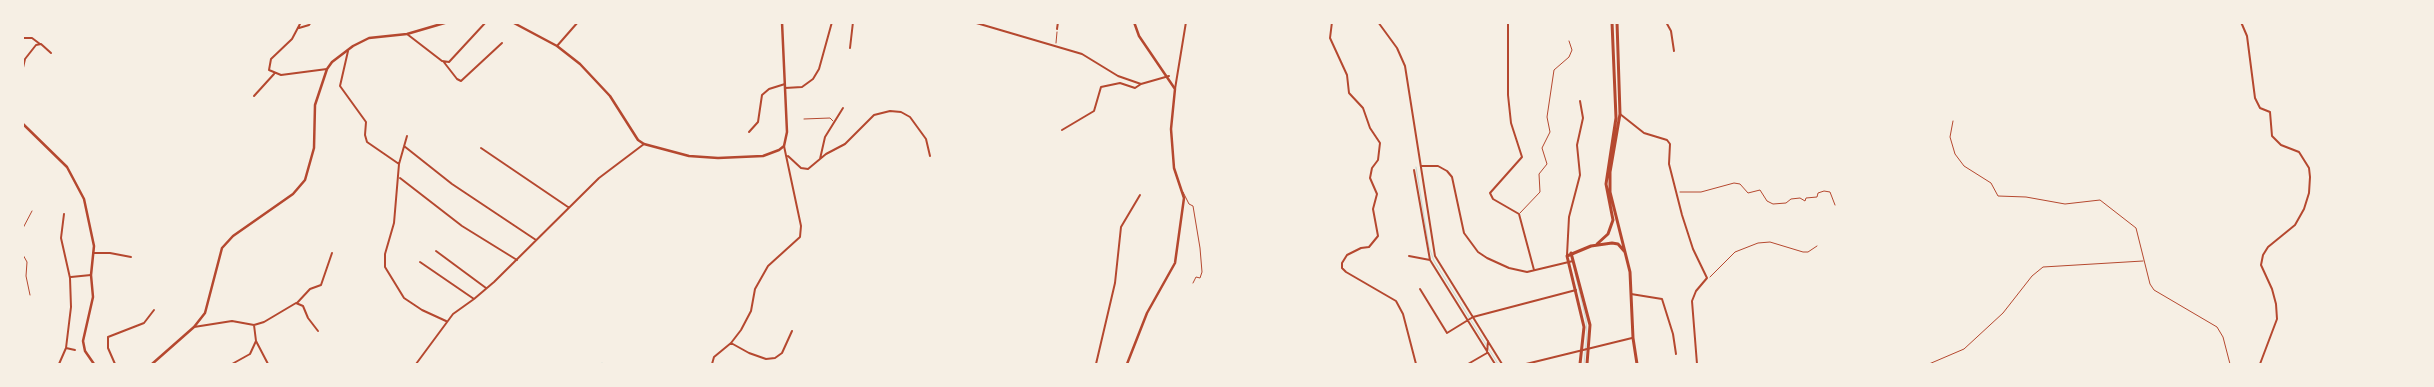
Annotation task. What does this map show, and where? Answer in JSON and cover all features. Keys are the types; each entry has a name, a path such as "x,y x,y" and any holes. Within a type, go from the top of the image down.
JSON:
{"main road":[{"path":"152,364 194,327 207,307 222,248 233,236 293,194 305,180 314,148 315,105 327,69 332,62 348,49 369,38 407,34 448,22"},
{"path":"512,22 557,46 580,64 610,96 634,134 644,144 689,156 718,158 762,156 779,150 784,146 787,132 782,22"},
{"path":"1128,364 1147,313 1176,263 1183,209 1183,192 1174,168 1171,129 1175,89 1169,76 1139,36 1134,22"},
{"path":"1597,244 1610,231 1613,220 1607,192 1607,171 1617,103 1612,22"},
{"path":"1617,22 1620,114 1610,172 1610,192 1626,253 1637,364"},
{"path":"22,123 61,160 72,176 87,211 94,253 91,275 93,297 83,341 85,351 94,364"},
{"path":"1569,254 1597,244 1615,243 1626,253"},
{"path":"1569,254 1574,261 1590,325 1580,364"},
{"path":"1569,254 1569,262 1584,327 1586,364"}],"street":[{"path":"301,22 292,39 271,59 269,70 274,74 291,75 327,69"},
{"path":"299,28 309,25 311,22"},
{"path":"442,60 452,60 486,22"},
{"path":"557,46 578,22"},
{"path":"749,132 758,122 762,95 769,89 785,86 802,87 813,79 819,69 832,22"},
{"path":"850,48 853,22"},
{"path":"973,22 1082,54 1118,76 1141,84"},
{"path":"1057,29 1058,22"},
{"path":"1175,89 1186,22"},
{"path":"1332,22 1330,38 1347,75 1349,93 1363,108 1370,128 1380,143 1378,160 1372,168 1370,178 1377,194 1373,209 1378,236 1370,247 1361,248 1347,255 1342,262 1342,268 1396,301 1403,314 1416,364"},
{"path":"1378,22 1402,56 1435,256 1471,319 1487,353 1495,364"},
{"path":"1508,22 1508,95 1511,123 1522,157 1490,193 1493,200 1519,214 1534,270"},
{"path":"1666,22 1671,31 1674,51"},
{"path":"2241,22 2247,36 2255,98 2260,108 2270,112 2272,136 2281,144 2299,152 2309,168 2310,177 2309,193 2304,210 2295,225 2268,247 2260,265 2272,289 2278,319 2260,364"},
{"path":"407,34 442,60 457,79 461,81 502,43"},
{"path":"22,38 32,38 51,53"},
{"path":"1519,214 1540,192 1539,174 1547,164 1542,148 1550,132 1547,117 1554,70 1569,57 1572,50 1570,41"},
{"path":"22,72 26,59 36,45 41,44"},
{"path":"348,49 340,86 366,122 365,138 368,144 399,164"},
{"path":"254,96 274,74"},
{"path":"1062,130 1094,111 1101,87 1120,83 1135,88 1141,84 1169,76"},
{"path":"1569,254 1567,248 1569,217 1580,175 1577,145 1583,118 1580,101"},
{"path":"820,159 822,145 833,121 843,108"},
{"path":"788,156 804,169 811,167 820,159 845,144 874,115 890,111 901,112 910,117 926,139 930,156"},
{"path":"1620,114 1644,133 1669,142 1669,164 1682,215 1693,249 1707,278 1696,291 1692,301 1697,364"},
{"path":"804,119 830,118 833,121"},
{"path":"407,136 399,164 394,223 385,254 385,266 404,298 422,310 446,321"},
{"path":"416,364 453,314 474,300 599,178 644,144"},
{"path":"404,146 452,184 536,240"},
{"path":"712,364 714,357 731,343 741,330 750,311 755,289 768,266 800,237 801,226 788,156 784,146"},
{"path":"481,148 568,207"},
{"path":"1421,166 1438,166 1447,171 1452,177 1464,233 1478,252 1519,272 1574,261"},
{"path":"1414,170 1430,260 1471,319 1488,339 1502,364"},
{"path":"398,178 462,226 516,260"},
{"path":"1183,192 1189,204 1193,206 1200,248 1202,272 1200,278 1196,277 1193,282"},
{"path":"1096,364 1115,283 1121,227 1140,195"},
{"path":"59,364 66,348 71,308 70,278 62,244 64,214"},
{"path":"436,251 486,288"},
{"path":"94,253 110,253 131,257"},
{"path":"194,327 232,321 254,325 270,320 296,303 310,289 321,285 332,253"},
{"path":"1409,256 1430,260"},
{"path":"420,262 474,300"},
{"path":"70,278 91,275"},
{"path":"1420,289 1447,333 1471,319 1576,290"},
{"path":"1631,294 1662,299 1665,304 1676,354"},
{"path":"296,303 303,306 308,318 318,331"},
{"path":"115,364 108,348 108,337 144,323 154,310"},
{"path":"254,325 256,341 268,364"},
{"path":"731,343 749,353 766,358 775,358 782,353 792,331"},
{"path":"1526,364 1633,338"},
{"path":"1487,353 1488,339"},
{"path":"232,364 250,354 256,341"},
{"path":"66,348 75,350"},
{"path":"1468,364 1487,353"}],"path":[{"path":"1055,47 1057,29"},
{"path":"1952,121 1950,137 1955,154 1964,166 1992,183 1998,196 2026,197 2065,204 2100,200 2136,228 2144,261 2154,290 2221,330 2230,364"},
{"path":"1679,190 1680,194 1740,184 1748,193 1760,190 1767,201 1773,204 1786,204 1791,199 1800,198 1805,201 1806,198 1817,197 1818,193 1824,191 1830,192 1834,205"},
{"path":"22,230 32,211"},
{"path":"1707,278 1716,274 1735,252 1758,243 1770,242 1803,252 1808,252 1817,246"},
{"path":"22,253 27,262 26,276 30,295"},
{"path":"1929,364 1964,349 2003,313 2032,276 2043,267 2144,261"}],"waterway":[{"path":"1416,167 1429,247 1434,261 1498,364"},
{"path":"1575,273 1586,320 1587,334 1584,364"}]}
